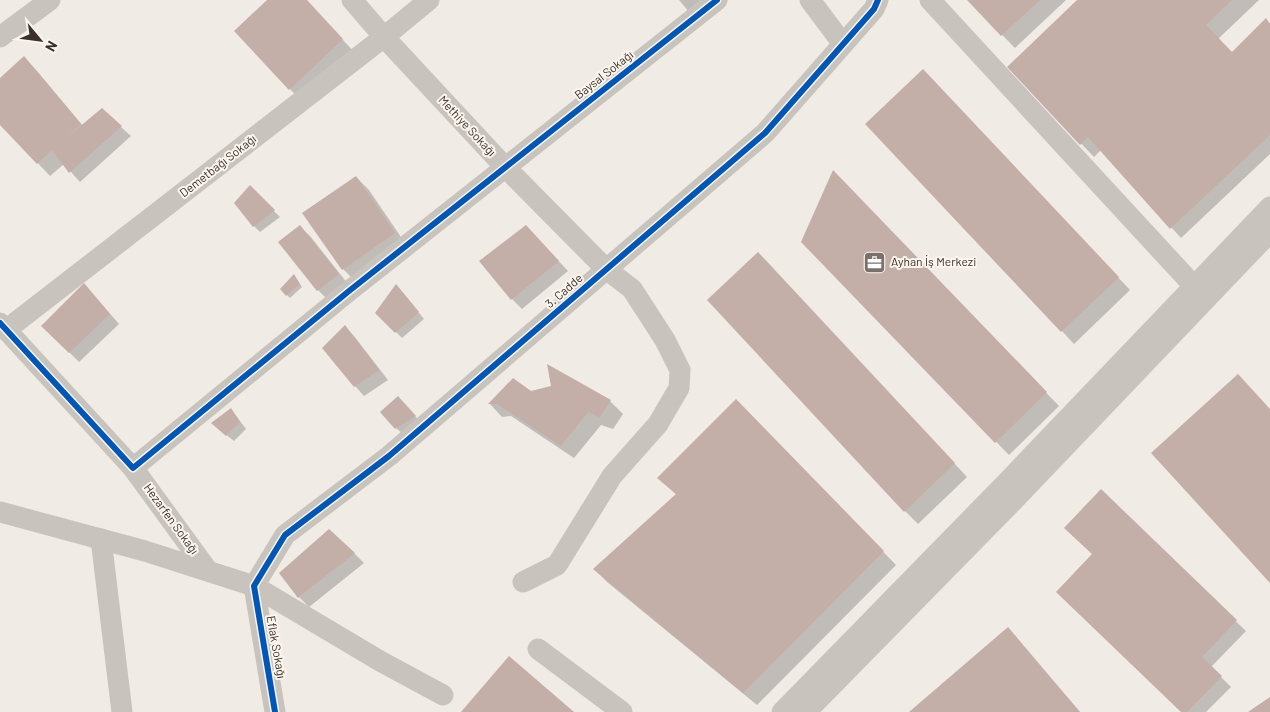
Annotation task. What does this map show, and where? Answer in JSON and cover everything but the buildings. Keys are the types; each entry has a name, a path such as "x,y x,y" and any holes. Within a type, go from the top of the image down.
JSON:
{"street":[{"path":"0,36 50,0"},
{"name":"Methiye Sokağı","path":"352,0 506,168 606,269 632,289 665,340 680,370 679,388 658,424 612,476 557,564 523,582"},
{"name":"Demetbağı Sokağı","path":"3,326 384,37 429,0"},
{"name":"Baysal Sokağı","path":"133,468 349,290 717,0"},
{"path":"810,0 843,44"},
{"name":"3. Cadde","path":"254,586 284,535 389,456 765,134 874,9 878,0"},
{"path":"930,0 1200,293"},
{"path":"806,712 1057,456 1200,293 1270,207"},
{"path":"782,712 999,490 1200,293 1270,232"},
{"name":"Hezarfen Sokağı","path":"3,326 133,468 208,571"},
{"path":"0,512 101,539 254,586 380,661 443,695"},
{"path":"101,539 122,712"},
{"name":"Eflak Sokağı","path":"254,586 275,712"},
{"path":"538,649 622,712"}],"cycle path":[{"path":"0,323 133,468 349,291 717,0"},
{"path":"275,712 254,586 285,535 389,456 765,133 874,9 878,0"}],"place":[{"name":"Ayhan İş Merkezi","path":"875,262"}]}
